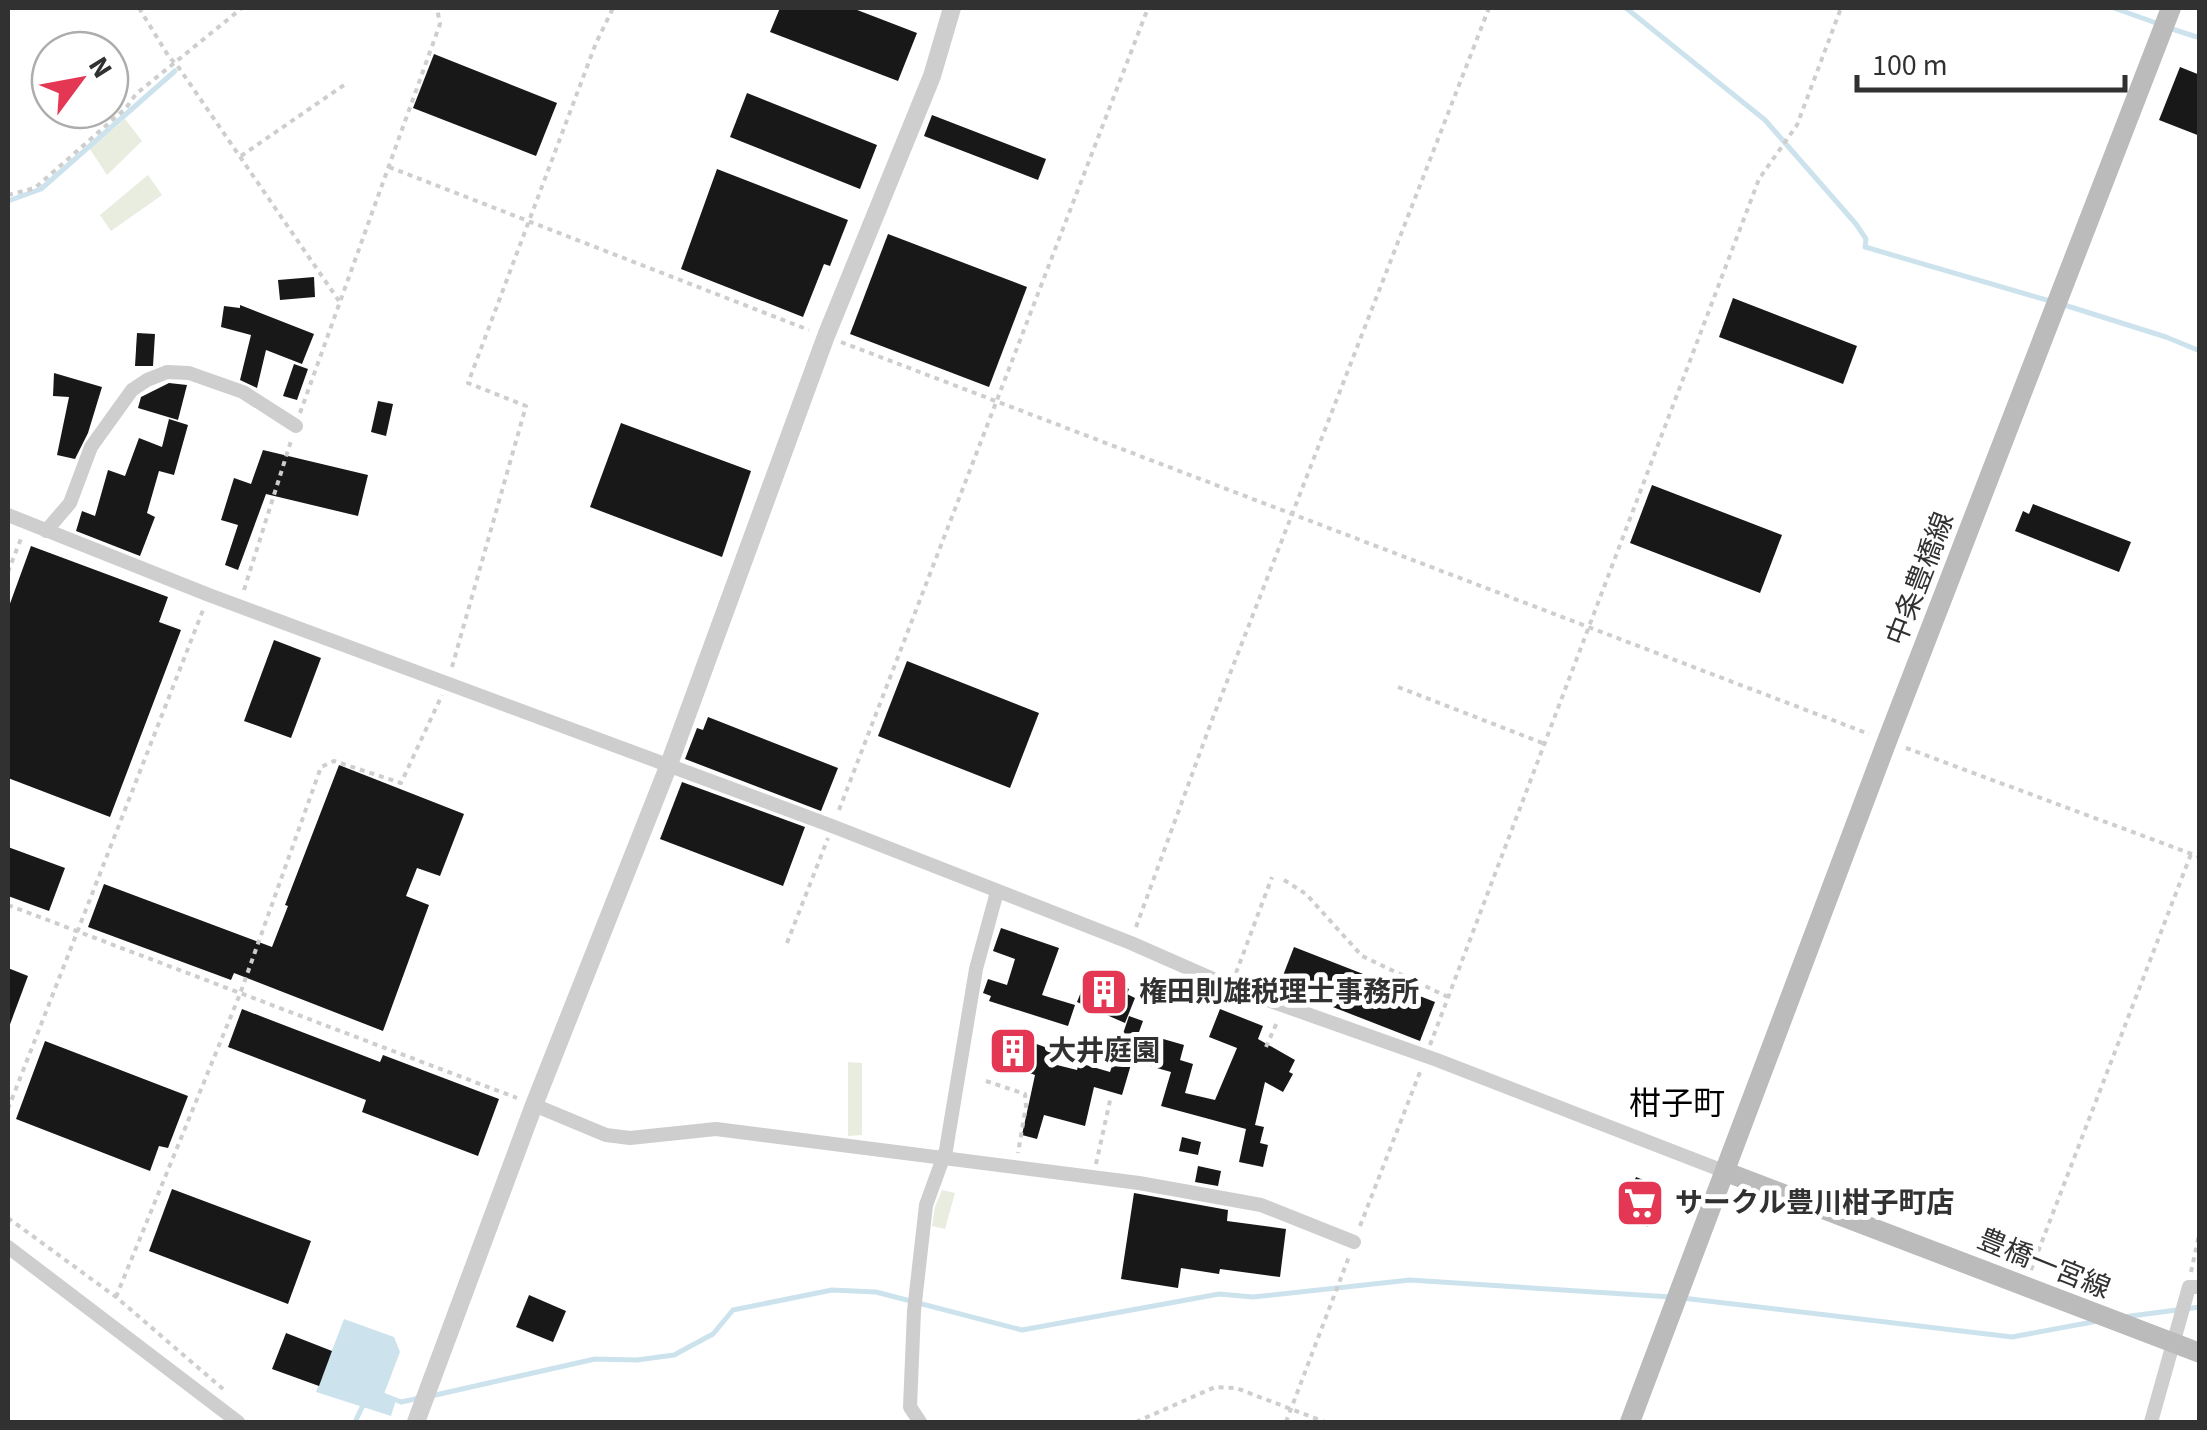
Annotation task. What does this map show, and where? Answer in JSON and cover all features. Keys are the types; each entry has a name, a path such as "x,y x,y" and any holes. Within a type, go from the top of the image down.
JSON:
{"main road":[{"name":"中条豊橋線","path":"1726,1172 1888,740 2168,20"},
{"name":"豊橋一宮線","path":"1726,1172 2200,1353"},
{"path":"1637,1420 1672,1308 1726,1172"}],"street":[{"path":"416,1422 534,1105 668,767 826,336 932,76 952,8"},
{"path":"46,531 70,503 91,447 132,390 147,380 167,372 188,373 243,392 296,426"},
{"path":"8,515 832,826 1130,943 1231,987 1726,1172"},
{"path":"920,1422 910,1407 926,1205 943,1158 976,969 997,892"},
{"path":"534,1105 618,1136 716,1129 1139,1183 1261,1205 1354,1242"},
{"path":"8,1247 238,1422"},
{"path":"2151,1422 2172,1342 2192,1290"}],"path":[{"path":"139,8 340,302"},
{"path":"8,195 35,188 174,62 242,8"},
{"path":"239,604 296,426 440,24 437,8"},
{"path":"116,1297 240,994 321,767 334,761 401,783 448,682 526,406 468,383 596,43 613,8"},
{"path":"788,942 1148,8"},
{"path":"1130,943 1212,720 1489,8"},
{"path":"1286,1422 1760,178 1796,125 1841,8"},
{"path":"240,157 344,86"},
{"path":"389,167 2200,857"},
{"path":"8,572 27,523"},
{"path":"8,1109 209,594"},
{"path":"1398,687 1545,744"},
{"path":"2026,1284 2191,854"},
{"path":"1231,987 1272,877"},
{"path":"1284,880 1306,894 1362,956 1448,997"},
{"path":"8,905 534,1105"},
{"path":"1266,1047 1284,1006"},
{"path":"986,1080 1024,1094 1026,1106 1018,1155"},
{"path":"1096,1164 1110,1096"},
{"path":"8,1218 116,1297 230,1396"},
{"path":"2192,1290 2200,1230"},
{"path":"1136,1422 1216,1386 1236,1388 1325,1422"}],"shaded area":[{"path":"130,125 142,141 107,175 90,149 112,130 130,130"},
{"path":"148,175 162,195 111,231 100,215"},
{"path":"848,1062 862,1063 862,1135 848,1136"},
{"path":"942,1190 955,1193 945,1229 932,1226"}],"water":[{"path":"344,1319 394,1337 400,1352 384,1394 396,1400 391,1416 316,1392"}],"building":[{"path":"780,8 852,8 917,33 898,81 770,32"},
{"path":"434,54 557,103 536,156 413,108"},
{"path":"2180,67 2200,75 2200,136 2159,120"},
{"path":"747,93 877,145 860,189 730,137"},
{"path":"932,115 1046,159 1038,180 924,136"},
{"path":"717,169 848,220 830,266 824,264 803,317 681,269"},
{"path":"888,234 1027,287 989,387 850,334"},
{"path":"314,277 315,297 280,300 278,280"},
{"path":"1733,298 1857,346 1843,384 1719,337"},
{"path":"240,305 314,334 302,364 266,350 257,388 240,380 251,335 221,327 224,306"},
{"path":"137,333 155,334 153,366 135,366"},
{"path":"294,364 308,369 297,400 283,396"},
{"path":"54,373 102,387 88,433 75,459 57,455 69,397 53,396"},
{"path":"169,383 187,385 178,420 138,408 141,397"},
{"path":"378,401 393,404 386,436 371,432"},
{"path":"169,419 188,425 174,475 159,471 147,513 155,517 140,556 76,531 82,511 95,516 108,470 125,476 139,438 162,447"},
{"path":"621,423 751,471 722,557 590,507"},
{"path":"263,450 368,475 358,516 266,494 238,570 225,565 238,525 221,520 234,478 251,484"},
{"path":"1652,485 1782,535 1760,593 1630,543"},
{"path":"2033,504 2131,542 2119,572 2015,531 2023,511 2029,514"},
{"path":"31,546 168,597 159,622 181,630 110,817 8,778 8,609"},
{"path":"274,640 321,658 291,738 244,721"},
{"path":"907,661 1039,713 1010,788 878,736"},
{"path":"708,717 838,768 821,811 685,759 697,728 703,730"},
{"path":"339,765 464,814 440,876 417,868 406,896 429,905 383,1031 234,973 231,980 88,927 104,884 272,947"},
{"path":"682,782 805,827 783,886 660,839"},
{"path":"8,847 65,868 49,911 8,896"},
{"path":"1001,928 1059,948 1042,995 1075,1005 1068,1026 989,1001 991,996 983,993 988,979 1007,985 1015,959 993,951"},
{"path":"1294,947 1435,1002 1420,1041 1279,986"},
{"path":"8,968 28,976 9,1027 8,1027"},
{"name":"権田則雄税理士事務所","path":"1089,972 1129,989 1127,994 1135,998 1125,1023 1077,1002"},
{"path":"242,1009 380,1062 383,1055 499,1099 478,1156 362,1112 366,1100 228,1047"},
{"path":"1220,1009 1263,1026 1258,1039 1295,1060 1289,1072 1293,1074 1283,1092 1265,1082 1255,1125 1264,1127 1260,1143 1268,1145 1263,1167 1239,1162 1246,1129 1161,1106 1171,1072 1132,1061 1122,1095 1094,1087 1085,1126 1044,1115 1037,1139 1022,1135 1035,1075 991,1059 1001,1031 1053,1050 1049,1063 1077,1070 1079,1063 1110,1072 1129,1016 1143,1021 1139,1032 1184,1045 1180,1060 1193,1064 1185,1093 1215,1100 1237,1048 1209,1037"},
{"path":"45,1041 188,1096 168,1148 159,1146 150,1171 16,1119"},
{"path":"1182,1137 1201,1142 1198,1155 1179,1151"},
{"path":"1198,1166 1221,1171 1218,1186 1195,1182"},
{"path":"1636,1177 1663,1188 1648,1227 1621,1217"},
{"path":"172,1189 311,1241 288,1304 149,1251"},
{"path":"1134,1193 1228,1210 1227,1221 1286,1229 1280,1277 1181,1268 1178,1288 1121,1279"},
{"path":"529,1295 566,1311 553,1342 516,1327"},
{"path":"286,1333 332,1351 319,1386 272,1369"}],"waterway":[{"path":"1626,8 1765,120 1856,224 1866,239 1865,247 2050,301"},
{"path":"2114,8 2159,24"},
{"path":"2169,28 2200,38"},
{"path":"8,201 41,189 175,71"},
{"path":"2061,304 2200,351"},
{"path":"431,1396 595,1359 637,1360 674,1355 713,1334 733,1310 832,1290 876,1292 1022,1330 1219,1294 1253,1297 1410,1280 1671,1297"},
{"path":"1682,1298 2012,1337 2098,1321"},
{"path":"2123,1317 2200,1307"},
{"path":"378,1393 401,1402 420,1398"},
{"path":"355,1422 365,1401"}],"place":[{"name":"権田則雄税理士事務所","path":"1104,992"},
{"name":"大井庭園","path":"1013,1051"},
{"name":"サークル豊川柑子町店","path":"1640,1203"}],"district":[{"name":"柑子町","path":"1677,1104"}]}
